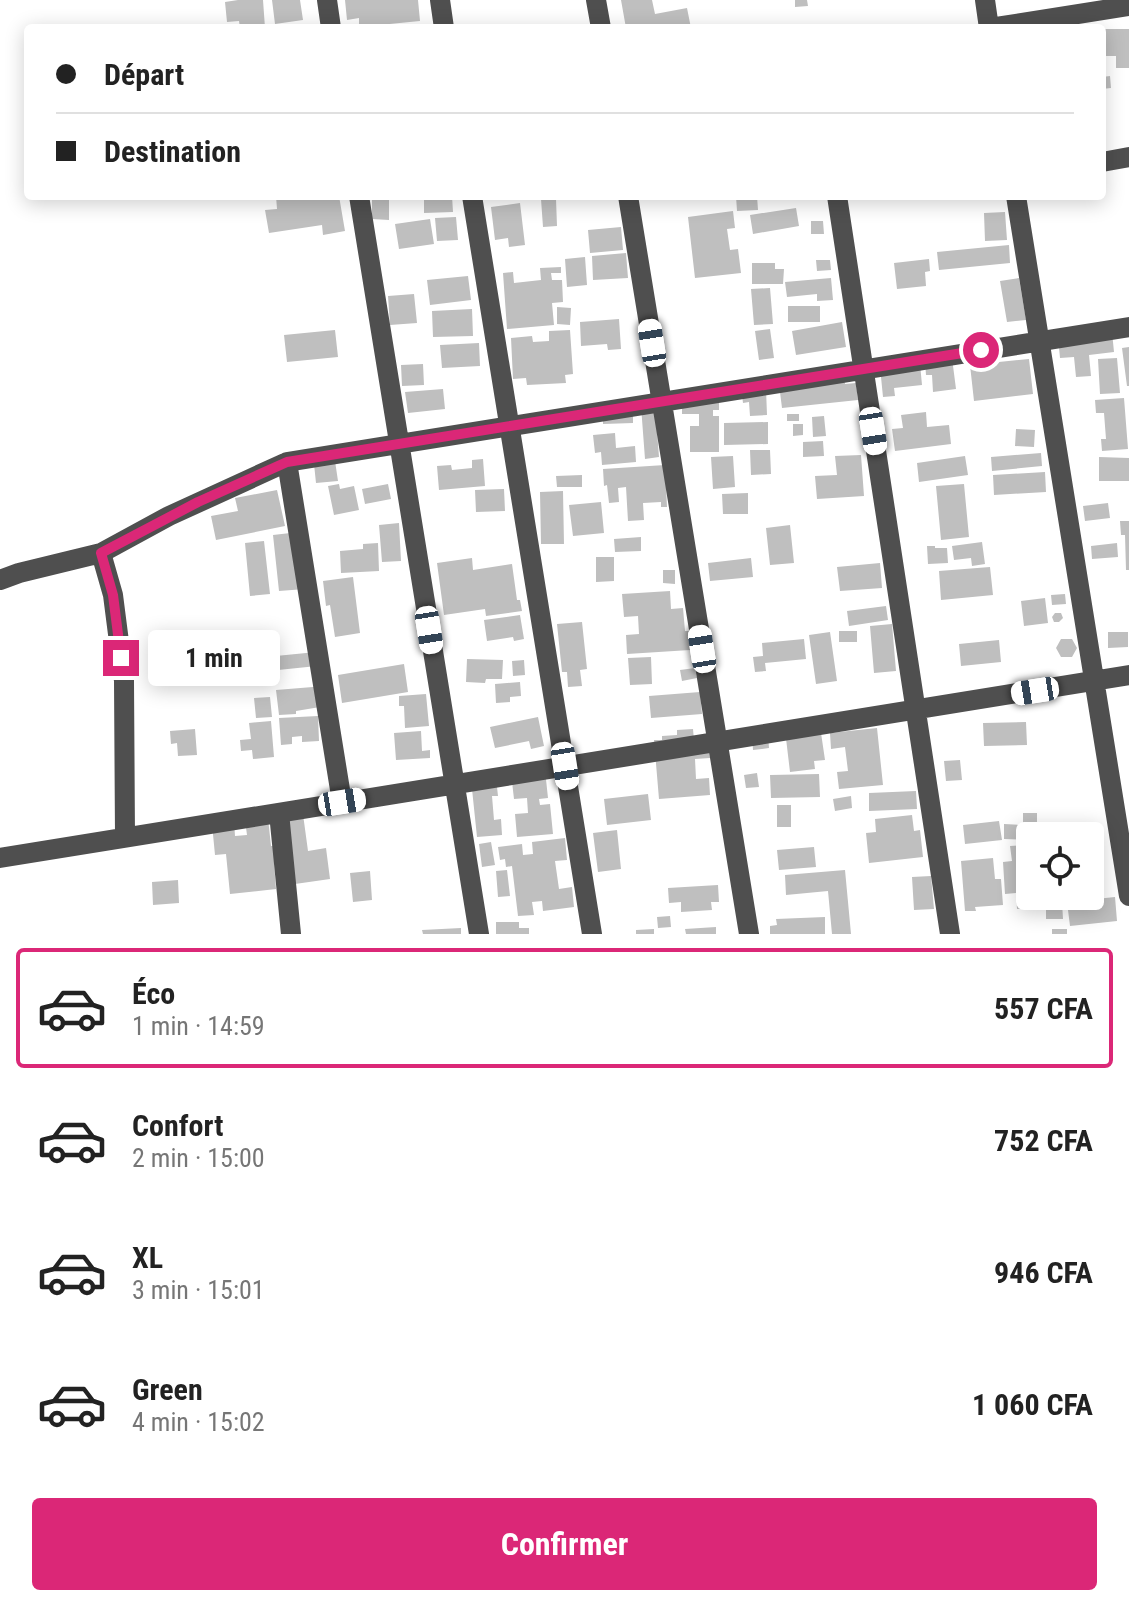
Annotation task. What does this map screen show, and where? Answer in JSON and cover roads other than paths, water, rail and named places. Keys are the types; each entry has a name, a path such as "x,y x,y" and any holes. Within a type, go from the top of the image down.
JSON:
{"street":[{"path":"327,0 330,24"},
{"path":"440,0 443,24"},
{"path":"596,0 600,24"},
{"path":"985,0 989,24"},
{"path":"1015,24 1129,6"},
{"path":"1106,161 1129,157"},
{"path":"360,200 479,934"},
{"path":"473,200 592,934"},
{"path":"629,200 749,934"},
{"path":"838,200 950,934"},
{"path":"1017,200 1129,896"},
{"path":"0,580 101,553 198,502 287,462 1129,327"},
{"path":"287,462 342,802"},
{"path":"101,553 113,595 124,681 125,837"},
{"path":"0,858 1129,675"},
{"path":"279,813 291,934"}]}
